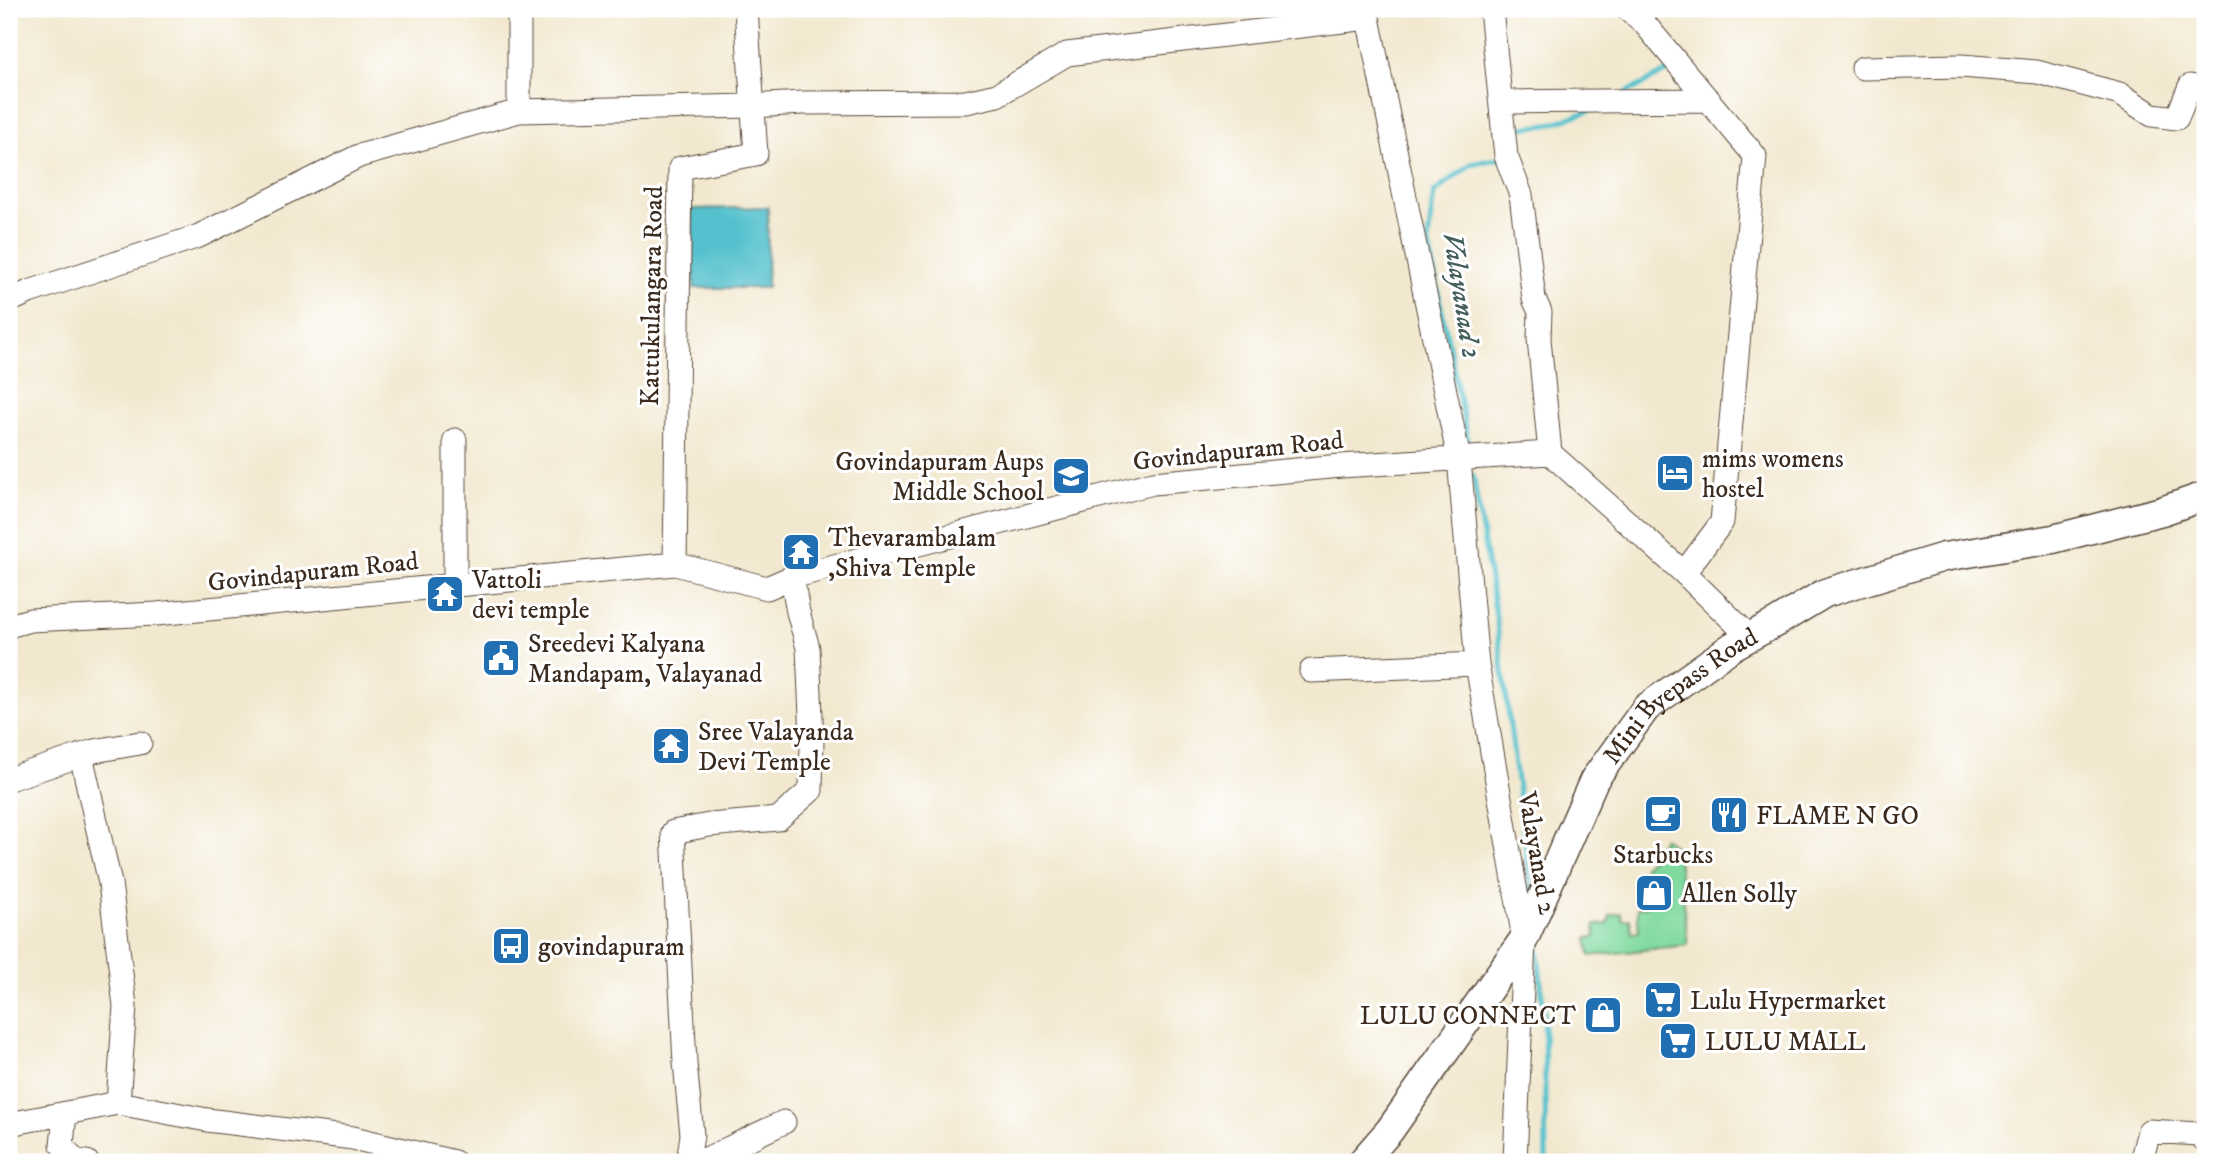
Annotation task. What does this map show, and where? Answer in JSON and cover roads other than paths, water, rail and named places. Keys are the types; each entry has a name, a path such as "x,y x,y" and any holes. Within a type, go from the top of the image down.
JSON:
{"main road":[{"name":"Mini Byepass Road","path":"1362,1162 1390,1130 1524,939 1594,780 1646,708 1733,646 1825,593 1944,557 2053,539 2162,511 2205,496"}],"street":[{"path":"519,9 519,111"},
{"name":"Kattukulangara Road","path":"675,564 680,168 756,154 746,9"},
{"path":"1491,9 1506,156 1521,195 1534,299 1541,312 1539,339 1550,453 1684,573 1750,637"},
{"path":"1628,9 1644,23 1755,156 1722,522 1684,573"},
{"name":"Valayanad 2","path":"751,106 966,102 997,95 1067,54 1368,18 1459,459 1477,664 1524,939 1515,1162"},
{"path":"1863,68 1961,65 2036,72 2120,94 2151,116 2177,118 2190,86 2205,89"},
{"path":"1501,102 1709,100"},
{"path":"9,301 199,236 359,156 519,111 751,106"},
{"path":"455,440 455,585"},
{"name":"Govindapuram Road","path":"9,626 30,620 156,614 675,564 767,588 792,577 1153,483 1341,466 1550,453"},
{"path":"688,1162 692,1135 685,1063 673,832 709,825 778,819 811,790 808,648 797,612 792,577"},
{"path":"1311,671 1477,664"},
{"path":"9,779 94,751 140,743"},
{"path":"81,755 110,883 125,1006 118,1103"},
{"path":"9,1124 118,1103 207,1120 353,1138 454,1162"},
{"path":"65,1113 62,1145 74,1160 87,1162"},
{"path":"700,1162 784,1122"},
{"path":"2141,1162 2149,1131 2198,1134 2205,1140"}],"water":[{"path":"768,207 767,288 694,288 692,209"}],"waterway":[{"name":"Valayanad 2","path":"1626,93 1670,70"},
{"name":"Valayanad 2","path":"1511,129 1548,125 1589,111"},
{"name":"Valayanad 2","path":"1468,442 1428,240 1434,193 1471,164 1502,158"},
{"path":"1473,475 1496,616 1531,890"},
{"path":"1537,944 1544,1013 1546,1162"}],"place":[{"name":"mims womens hostel","path":"1675,473"},
{"name":"Govindapuram Aups Middle School","path":"1071,476"},
{"name":"Thevarambalam ,Shiva Temple","path":"801,552"},
{"name":"Vattoli devi temple","path":"445,594"},
{"name":"Sreedevi Kalyana Mandapam, Valayanad","path":"501,658"},
{"name":"Sree Valayanda Devi Temple","path":"671,746"},
{"name":"Starbucks","path":"1663,814"},
{"name":"FLAME N GO","path":"1729,815"},
{"name":"Allen Solly","path":"1654,893"},
{"name":"govindapuram","path":"511,946"},
{"name":"Lulu Hypermarket","path":"1663,1000"},
{"name":"LULU CONNECT","path":"1603,1015"},
{"name":"LULU MALL","path":"1678,1041"}]}
